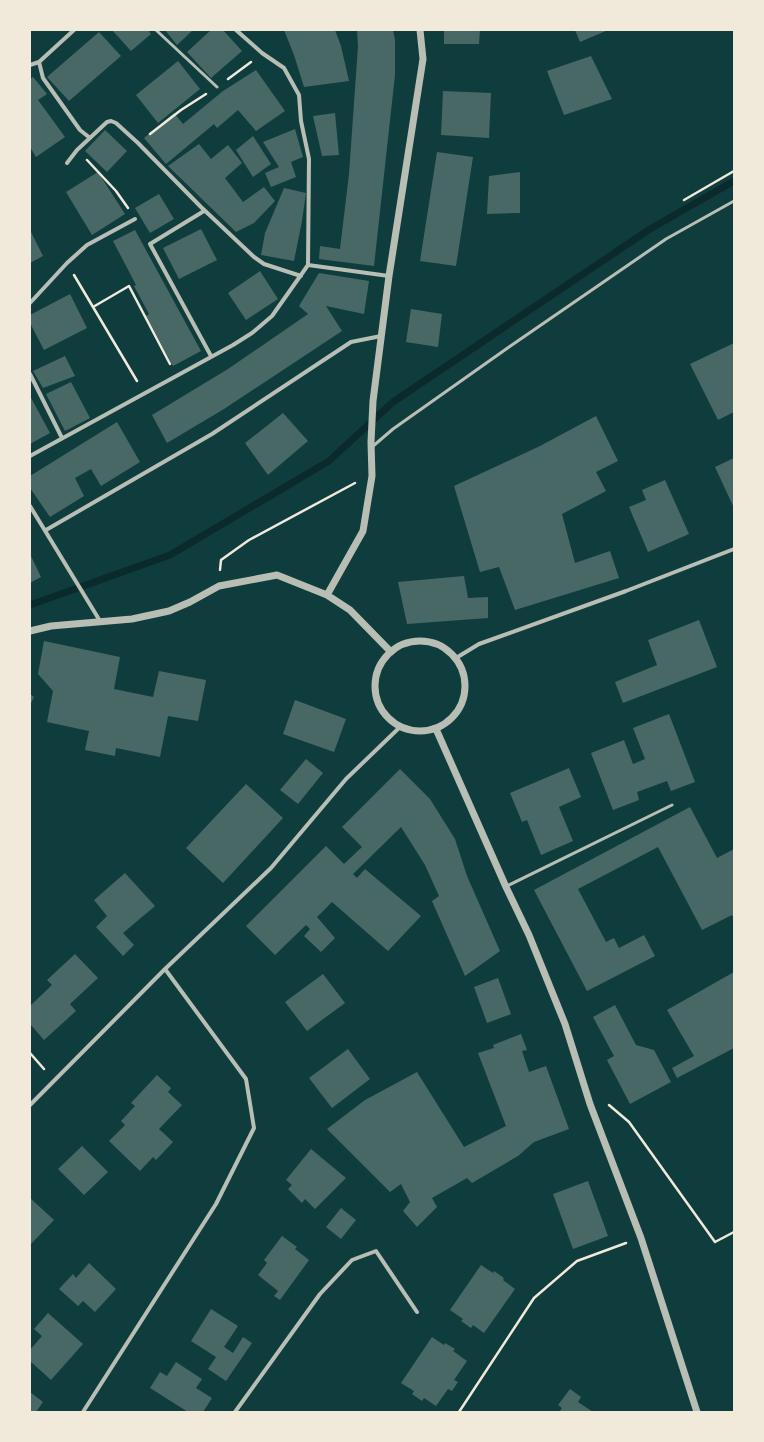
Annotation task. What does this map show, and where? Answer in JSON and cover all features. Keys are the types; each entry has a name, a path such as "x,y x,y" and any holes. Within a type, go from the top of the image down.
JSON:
{"street":[{"path":"30,65 39,62 74,30"},
{"path":"30,456 233,345 252,333 272,316 308,265 309,159 301,121 299,95 284,68 262,53 236,30"},
{"path":"327,595 363,531 372,476 371,445 373,401 389,276 423,60 420,30"},
{"path":"39,62 42,78 80,130 90,138"},
{"path":"67,163 77,150 107,122 111,121 116,123 138,143 204,211 254,257 264,264 301,276"},
{"path":"204,211 150,244 211,356"},
{"path":"30,303 67,263 87,245 135,219"},
{"path":"308,265 389,276"},
{"path":"46,530 212,434 351,342 382,336"},
{"path":"30,374 62,438"},
{"path":"30,506 72,572 84,596 100,620"},
{"path":"456,658 479,644 626,592 734,549"},
{"path":"30,631 51,626 100,620 132,619 169,611 220,586 277,574 327,595 350,610 391,652"},
{"path":"428,641 445,648 456,658 464,673 466,690 461,706 450,721 436,729 422,732 407,730 400,727 387,716 378,704 375,692 376,677 382,661 402,644 428,641"},
{"path":"30,1105 165,969 271,868 346,779 400,727"},
{"path":"436,729 506,887 529,935 565,1024 590,1104 642,1238 697,1412"},
{"path":"83,1412 216,1204 254,1128 246,1078 165,969"},
{"path":"235,1412 320,1294 352,1260 376,1251 417,1312"}],"lane":[{"path":"156,30 217,87"},
{"path":"371,445 660,244 734,201"},
{"path":"506,887 672,805"}],"path":[{"path":"138,143 181,110 217,87 262,53"},
{"path":"87,159 116,191"},
{"path":"684,200 734,171"},
{"path":"76,278 144,394"},
{"path":"93,307 129,286 176,375"},
{"path":"220,586 220,560 249,540 349,486 372,476"},
{"path":"30,1053 54,1080"},
{"path":"590,1104 608,1104 629,1122 715,1242 734,1232"},
{"path":"459,1412 534,1298 577,1261 642,1238"}],"building":[{"path":"112,30 148,30 151,34 131,51"},
{"path":"165,30 193,30 177,45"},
{"path":"211,30 223,30 242,51 211,78 187,52"},
{"path":"284,30 335,30 341,46 349,81 304,87"},
{"path":"357,30 393,30 395,40 395,75 374,266 319,259 320,246 340,249 349,174 358,46"},
{"path":"444,30 480,30 479,44 444,44"},
{"path":"575,30 608,30 580,42"},
{"path":"99,32 121,56 69,101 47,77"},
{"path":"591,56 612,99 564,115 547,71"},
{"path":"178,61 200,89 158,123 136,95"},
{"path":"256,70 285,111 256,131 238,110 217,128 214,124 166,164 144,138 174,113 183,124 223,91"},
{"path":"33,77 47,94 38,100 65,137 36,157 30,147 30,79"},
{"path":"443,91 491,93 489,138 441,135"},
{"path":"335,113 339,155 322,156 313,116"},
{"path":"295,129 303,157 291,162 296,177 271,187 265,173 279,167 263,142"},
{"path":"105,130 127,151 107,172 85,151"},
{"path":"253,136 271,164 253,177 236,150"},
{"path":"199,144 211,159 228,145 242,163 225,178 243,202 264,187 275,201 254,223 236,232 168,166"},
{"path":"437,152 473,157 456,266 420,261"},
{"path":"98,172 125,214 92,235 66,192"},
{"path":"520,172 520,213 487,214 489,176"},
{"path":"284,188 306,193 294,261 261,255 265,233"},
{"path":"159,194 174,219 150,233 135,208"},
{"path":"201,229 217,260 179,279 163,248"},
{"path":"30,230 43,256 30,263"},
{"path":"135,230 201,351 173,366 146,316 149,314 113,241"},
{"path":"260,271 278,299 246,320 228,293"},
{"path":"319,273 369,281 364,314 326,306 342,331 224,409 167,443 152,415 228,369 308,314 299,306"},
{"path":"70,294 87,328 44,350 30,323 30,315"},
{"path":"411,309 442,314 438,347 406,342"},
{"path":"734,343 734,412 718,420 690,364"},
{"path":"65,356 75,376 43,388 33,371"},
{"path":"71,382 90,418 65,431 46,394"},
{"path":"30,396 50,433 30,444"},
{"path":"283,413 308,441 268,475 245,443"},
{"path":"596,416 618,461 596,472 606,491 562,514 575,563 610,551 619,578 515,610 499,567 480,572 454,486 540,446"},
{"path":"117,422 140,462 101,486 91,469 75,478 84,496 50,517 30,488 30,476"},
{"path":"734,458 734,508 715,467"},
{"path":"665,480 689,534 648,552 629,507 646,500 642,490"},
{"path":"30,554 41,577 30,583"},
{"path":"464,576 468,598 488,597 488,618 407,624 398,582"},
{"path":"699,620 717,667 623,703 615,682 657,665 648,640"},
{"path":"44,641 120,657 114,689 153,697 159,671 206,680 198,721 168,716 160,757 116,748 115,756 85,750 89,731 47,722 53,691 38,674"},
{"path":"30,694 34,697 30,705"},
{"path":"295,700 346,719 334,752 283,734"},
{"path":"669,714 695,782 671,791 667,781 637,792 639,800 613,810 591,753 624,740 633,764 645,759 633,728"},
{"path":"306,759 323,773 298,804 280,790"},
{"path":"569,768 581,797 559,807 573,841 541,855 527,820 522,822 510,793"},
{"path":"400,769 430,799 455,839 467,876 500,951 465,976 432,901 439,896 425,865 401,827 353,874 357,878 365,869 421,916 388,951 332,902 317,917 335,938 321,952 304,936 310,929 306,925 275,955 246,926 326,846 344,864 362,847 342,827"},
{"path":"246,784 283,818 223,883 186,848"},
{"path":"690,807 717,858 734,849 734,919 732,915 702,930 658,847 578,889 606,942 614,938 619,948 644,935 655,956 587,991 534,890"},
{"path":"125,873 155,906 123,933 134,945 123,956 96,927 107,916 94,900"},
{"path":"75,954 98,978 70,1004 76,1011 44,1040 30,1024 30,1006 52,985 47,980"},
{"path":"734,972 734,1048 677,1078 672,1068 694,1056 667,1010"},
{"path":"323,974 345,1003 307,1031 285,1002"},
{"path":"498,978 511,1014 487,1023 474,987"},
{"path":"615,1005 636,1045 654,1050 671,1082 630,1104 607,1060 614,1056 593,1017"},
{"path":"521,1034 527,1050 522,1051 529,1072 546,1066 569,1129 534,1142 518,1156 472,1183 467,1178 432,1198 437,1207 417,1227 403,1211 410,1202 401,1184 390,1192 327,1129 365,1100 417,1072 464,1147 506,1126 478,1053 494,1048 493,1045"},
{"path":"348,1049 370,1079 332,1108 309,1078"},
{"path":"157,1075 171,1088 168,1092 182,1105 159,1129 173,1142 156,1160 153,1157 140,1171 109,1141 125,1125 121,1121 135,1106 131,1103"},
{"path":"82,1146 108,1172 84,1195 58,1169"},
{"path":"311,1149 346,1178 315,1209 305,1199 302,1203 288,1189 292,1185 286,1180"},
{"path":"588,1181 608,1236 573,1249 553,1194"},
{"path":"30,1198 54,1220 30,1245"},
{"path":"341,1208 356,1220 341,1239 326,1227"},
{"path":"282,1236 297,1247 295,1249 309,1260 280,1300 274,1296 278,1291 258,1275 267,1263 264,1260"},
{"path":"89,1263 116,1289 95,1312 83,1301 78,1306 59,1289 73,1274 76,1278"},
{"path":"481,1265 504,1278 503,1280 515,1289 484,1333 473,1325 471,1328 461,1321 463,1319 450,1310"},
{"path":"211,1309 238,1326 224,1347 233,1353 243,1337 252,1343 226,1381 208,1369 216,1357 191,1341"},
{"path":"48,1313 83,1344 51,1380 30,1361 30,1350 42,1336 34,1329"},
{"path":"432,1337 444,1345 445,1343 455,1349 453,1351 467,1361 454,1380 458,1382 452,1391 448,1389 436,1406 424,1398 422,1401 412,1394 414,1391 401,1383"},
{"path":"176,1362 202,1379 196,1388 212,1398 203,1412 188,1412 150,1388 160,1372 167,1376"},
{"path":"570,1389 581,1397 578,1402 593,1412 559,1412 562,1408 558,1405"},
{"path":"30,1392 43,1402 36,1412 30,1412"}],"waterway":[{"path":"30,605 170,555 329,461 393,402 650,229 734,181"}]}
